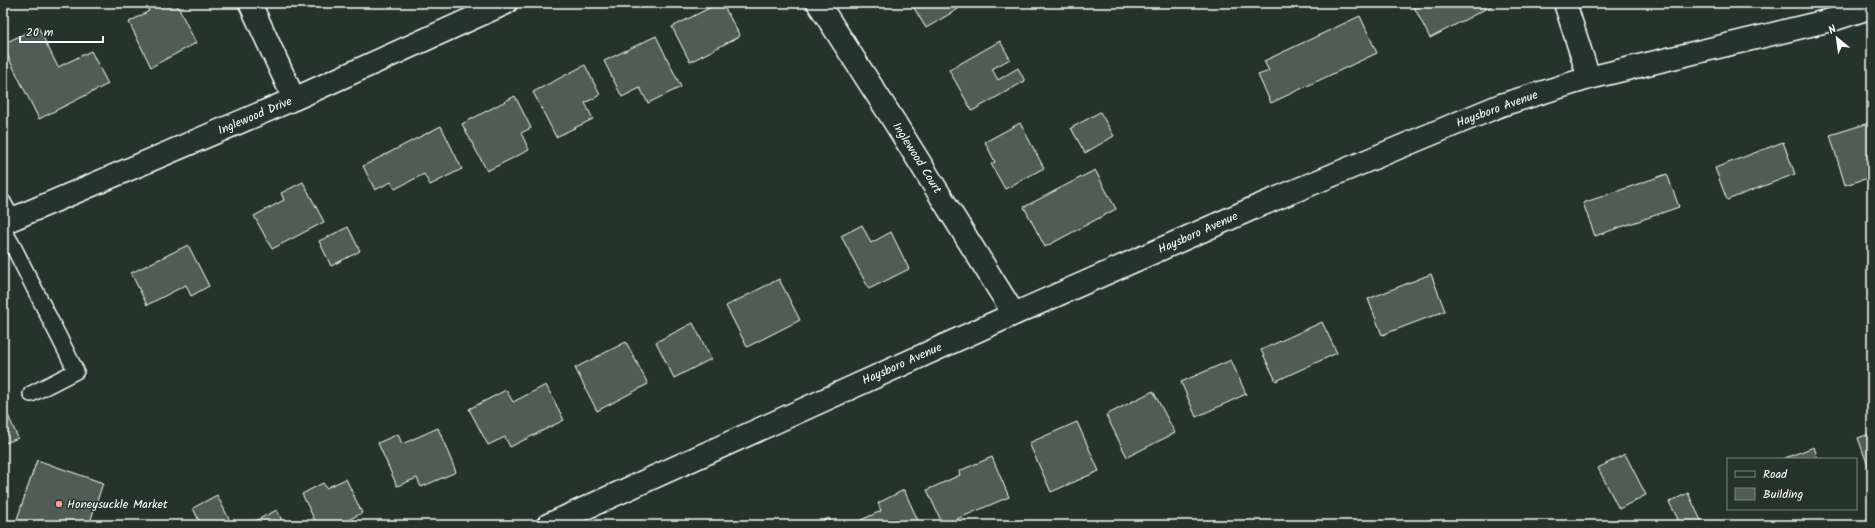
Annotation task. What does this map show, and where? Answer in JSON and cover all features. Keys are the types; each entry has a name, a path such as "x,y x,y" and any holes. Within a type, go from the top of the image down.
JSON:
{"street":[{"path":"250,3 294,99"},
{"name":"Inglewood Drive","path":"5,218 294,99 506,3"},
{"name":"Inglewood Court","path":"818,3 892,118 1014,314"},
{"path":"1565,3 1589,78"},
{"name":"Haysboro Avenue","path":"548,525 1014,314 1256,207 1494,108 1589,78 1835,19 1872,8"}],"lane":[{"path":"5,218 13,246 76,371 31,394"}],"building":[{"path":"145,3 176,3 196,43 151,67 129,22 149,11"},
{"path":"719,3 722,3 740,36 690,62 672,27"},
{"path":"911,3 954,3 958,9 926,28"},
{"path":"1412,3 1497,3 1430,38"},
{"path":"1360,16 1377,53 1271,103 1258,75 1269,71 1264,61"},
{"path":"38,27 58,67 91,51 108,84 39,119 3,47 3,44"},
{"path":"656,36 681,87 648,103 640,88 622,97 604,61"},
{"path":"1000,41 1010,59 992,69 998,80 1018,68 1025,81 972,111 949,70"},
{"path":"585,65 600,95 585,103 593,119 556,137 533,92"},
{"path":"515,96 531,128 521,133 529,150 487,171 462,124"},
{"path":"1100,112 1114,136 1085,153 1071,128"},
{"path":"1872,122 1872,177 1845,185 1830,135"},
{"path":"1020,123 1044,168 1005,189 991,164 995,162 985,142"},
{"path":"441,126 462,169 430,185 424,174 395,189 391,182 375,190 363,166"},
{"path":"1783,142 1795,174 1727,200 1715,168"},
{"path":"1095,170 1116,209 1045,247 1024,207"},
{"path":"1667,174 1679,207 1595,236 1583,203"},
{"path":"303,182 324,222 272,249 254,216 284,200 281,193"},
{"path":"862,225 871,243 891,232 909,269 869,289 841,236"},
{"path":"348,227 360,251 331,266 319,241"},
{"path":"188,245 209,286 191,296 186,285 147,305 131,273"},
{"path":"1431,274 1445,311 1382,335 1368,299"},
{"path":"779,279 800,320 747,347 726,306"},
{"path":"1322,322 1337,353 1276,381 1261,350"},
{"path":"693,323 711,359 674,378 656,342"},
{"path":"626,342 648,384 597,411 575,368"},
{"path":"1231,360 1246,394 1196,417 1181,382"},
{"path":"546,385 564,420 510,447 505,437 488,445 469,409 506,390 513,402"},
{"path":"1153,391 1175,433 1127,457 1106,415"},
{"path":"3,404 18,438 3,444"},
{"path":"1077,422 1099,471 1051,492 1029,443"},
{"path":"438,428 456,472 421,487 417,478 397,486 378,443 398,434 402,444"},
{"path":"1872,433 1872,474 1871,474 1858,438"},
{"path":"1814,447 1818,458 1785,458"},
{"path":"1625,454 1646,495 1619,509 1598,468"},
{"path":"992,457 1009,497 943,525 927,490 960,475 959,471"},
{"name":"Honeysuckle Market","path":"37,460 103,483 89,525 15,525"},
{"path":"346,479 362,513 338,525 317,525 302,494 323,483 326,488"},
{"path":"904,490 920,525 863,525 861,520 881,511 878,503"},
{"path":"1688,493 1703,525 1681,525 1669,502"},
{"path":"217,495 232,525 201,525 193,508"},
{"path":"277,510 284,525 247,525"},
{"path":"829,518 832,525 813,525"}],"place":[{"name":"Honeysuckle Market","path":"59,504"}]}
